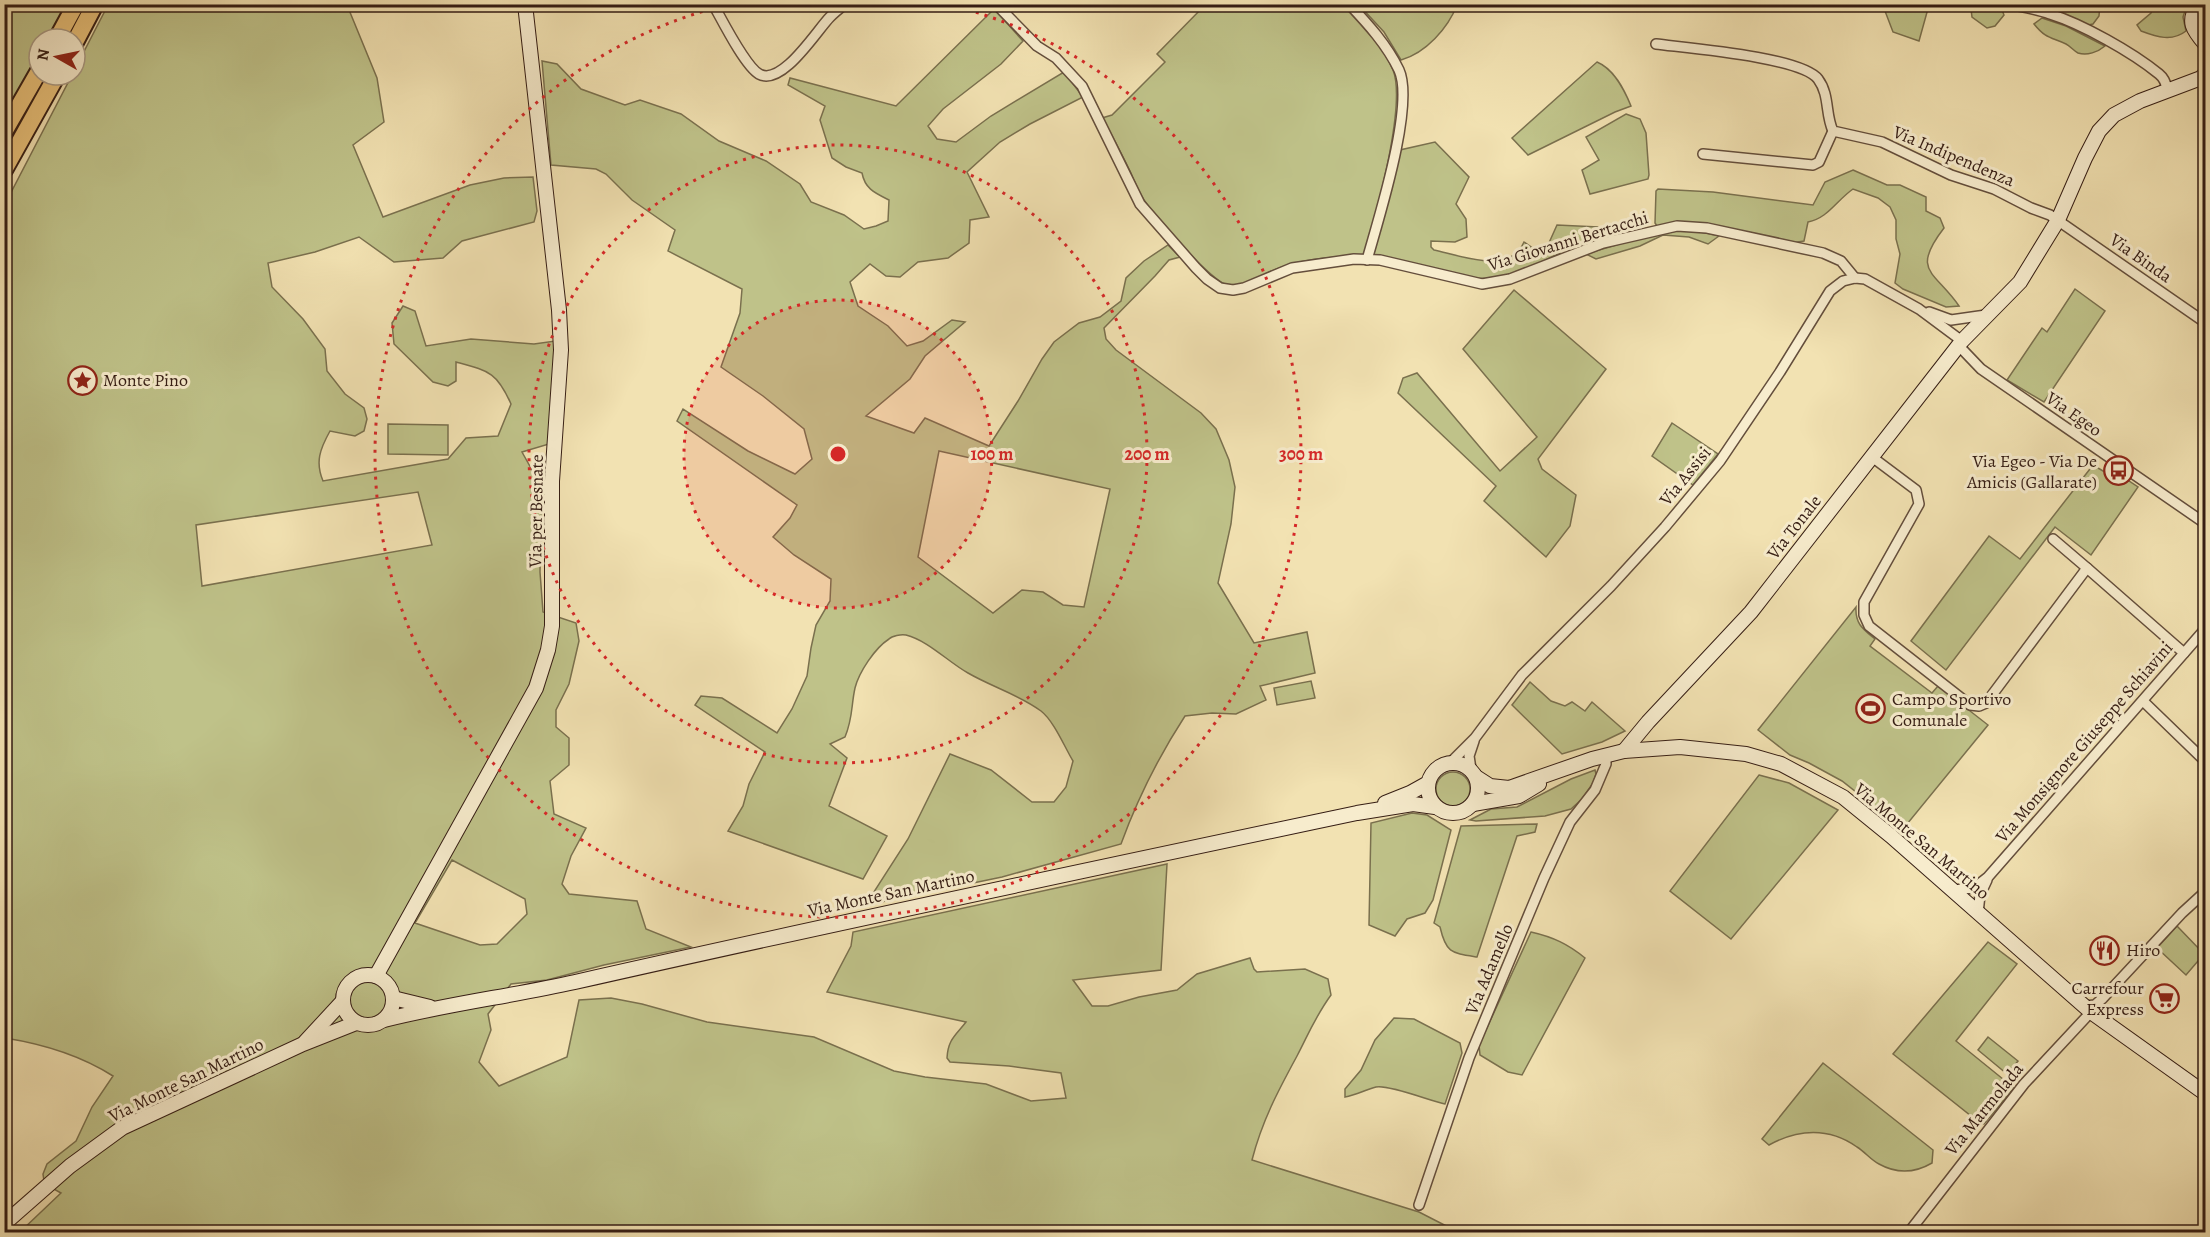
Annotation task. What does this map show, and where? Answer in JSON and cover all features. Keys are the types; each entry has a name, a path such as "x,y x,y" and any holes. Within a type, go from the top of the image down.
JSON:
{"highway":[{"path":"64,27 76,4"},
{"path":"83,27 95,4"},
{"path":"4,132 30,87"},
{"path":"4,170 50,87"}],"street":[{"name":"Via per Besnate","path":"376,976 536,688 548,650 552,626 552,482 561,350 560,310 525,4"},
{"path":"713,4 749,65 759,74 768,76 790,64 830,17 845,4"},
{"name":"Via Giovanni Bertacchi","path":"996,4 1037,46 1056,58 1082,86 1140,204 1207,279 1220,288 1233,290 1244,288 1292,268 1354,259 1380,260 1482,284 1510,279 1603,243 1677,226 1707,228 1822,253 1841,261 1855,278"},
{"path":"1348,4 1379,38 1400,72 1403,99 1396,149 1367,260"},
{"path":"2009,4 2029,7 2083,28 2160,75 2166,82 2167,89"},
{"path":"2199,4 2192,14 2192,24 2196,34 2205,45"},
{"path":"1656,44 1777,61 1803,68 1816,76 1823,87 1827,100 1828,121 1833,131 1819,162 1813,165 1703,154"},
{"name":"Via Tonale","path":"1624,751 1648,722 1751,612 1960,344 2020,282 2058,220 2099,131 2114,116 2167,89 2202,78 2205,73"},
{"path":"2190,83 2205,86"},
{"name":"Via Indipendenza","path":"1833,131 1882,142 1951,175 1994,189 2058,220"},
{"name":"Via Binda","path":"2058,220 2205,322"},
{"path":"1855,278 1874,283 1919,309 1960,344"},
{"name":"Via Assisi","path":"1450,763 1475,738 1522,675 1611,586 1665,527 1713,469 1780,372 1830,291 1843,281 1855,278"},
{"path":"1919,309 1952,320 1986,315"},
{"name":"Via Egeo","path":"1960,344 1981,369 2205,524"},
{"path":"1872,457 1916,490 1919,504 1864,602 1864,615 1869,626 1970,705 1986,704 2087,568"},
{"path":"2053,539 2184,653"},
{"name":"Via Monsignore Giuseppe Schiavini","path":"1953,891 1974,888 1988,878 2205,628"},
{"path":"2143,701 2205,762"},
{"path":"1648,722 1648,742 1652,748"},
{"name":"Via Assisi","path":"1474,773 1469,756 1475,738"},
{"name":"Via Monte San Martino","path":"1357,813 1410,793 1428,783 1436,769 1450,763 1460,763 1490,786 1509,788 1624,751 1680,747 1725,750 1766,760 1796,771 1843,797 2092,1012 2205,1094"},
{"name":"Via Adamello","path":"1419,1205 1469,1058 1544,878 1570,822 1595,790 1606,764 1606,756"},
{"name":"Via Monte San Martino","path":"4,1224 70,1166 122,1128 303,1044 356,1023 365,1026 375,1025 384,1020 432,1008 549,988 858,918 1357,813 1413,804 1435,807 1455,814 1468,809 1473,804 1519,796 1565,769"},
{"path":"1473,804 1479,791 1474,773"},
{"path":"1428,783 1429,796 1435,807"},
{"name":"Via Monsignore Giuseppe Schiavini","path":"1978,913 1980,895 1988,878"},
{"path":"2092,1012 2205,891"},
{"name":"Via Monte San Martino","path":"303,1044 342,1002 347,986 352,980 359,976 376,976"},
{"path":"376,976 390,988 393,998 389,1014 384,1020"},
{"name":"Via Monte San Martino","path":"393,998 432,1008"},
{"path":"2092,1012 2095,1005 2103,998"},
{"path":"342,1002 346,1014 356,1023"},
{"name":"Via Marmolada","path":"1909,1233 2024,1084 2092,1012"}],"green space":[{"path":"2100,4 2099,16 2093,24 2088,25 2038,5"},
{"path":"5,5 66,5 54,27 27,27 27,77 13,103 5,112"},
{"path":"108,5 347,5 377,78 384,122 353,145 383,217 470,185 504,178 533,177 537,211 534,222 462,241 443,258 394,262 359,237 315,252 268,263 272,287 303,319 325,349 327,371 345,394 364,408 367,419 364,431 355,436 330,431 319,462 323,481 448,459 466,438 498,436 511,404 501,385 491,374 456,362 456,381 448,386 433,382 394,344 392,323 403,306 415,311 426,346 471,339 534,344 555,341 549,444 522,452 542,488 540,572 543,612 576,623 579,641 569,684 556,710 556,727 569,738 569,765 550,781 554,814 586,828 571,856 562,884 569,894 637,901 646,929 691,947 604,965 547,980 511,984 488,1014 491,1030 479,1062 499,1086 567,1057 579,1000 611,998 707,1022 814,1037 894,1071 986,1084 1031,1101 1066,1098 1061,1073 1009,1066 950,1062 947,1058 949,1046 966,1022 827,992 851,946 853,932 1167,864 1161,970 1073,980 1092,1006 1108,1006 1177,990 1197,974 1250,958 1257,972 1305,969 1328,979 1331,995 1316,1018 1277,1094 1252,1160 1419,1212 1458,1232 20,1232 61,1193 44,1181 43,1174 47,1164 76,1141 92,1107 113,1076 61,1051 5,1038 4,206 66,87 87,87 87,46","holes":["418,492 432,545 202,586 196,525","452,860 525,899 527,914 497,944 480,945 415,923"]},
{"path":"1205,5 1343,5 1378,43 1393,70 1396,108 1388,162 1365,256 1295,263 1274,270 1254,281 1232,287 1212,275 1199,263 1144,200 1102,118 1112,115 1165,62 1157,54"},
{"path":"1359,5 1457,5 1442,31 1427,46 1401,60 1384,32"},
{"path":"1871,5 1929,5 1919,41 1893,32 1885,11"},
{"path":"1974,5 2001,7 2004,15 1995,26 1987,28 1972,17 1971,9"},
{"path":"2154,5 2187,5 2183,17 2186,31 2175,36 2159,37 2141,31 2137,25 2151,13"},
{"path":"994,9 1023,41 1001,64 943,109 928,126 937,139 956,142 991,116 1064,72 1083,97 1000,142 967,172 989,217 970,220 969,243 948,258 918,262 900,277 886,276 870,264 850,282 858,306 888,326 907,346 923,341 952,320 965,322 925,356 910,379 866,416 914,433 925,418 989,446 1054,342 1079,323 1100,317 1121,301 1126,278 1144,261 1168,245 1180,257 1169,260 1104,328 1106,339 1116,350 1201,413 1216,429 1229,460 1235,487 1231,524 1218,583 1254,643 1307,632 1315,673 1260,686 1266,700 1236,714 1212,713 1185,716 1149,778 1121,844 1002,877 872,904 870,898 908,839 950,754 991,770 1032,802 1054,802 1066,787 1073,761 1055,728 1041,711 1024,700 968,673 923,642 906,635 897,636 890,638 878,648 864,668 855,688 851,718 845,737 830,744 847,758 829,806 887,836 863,879 728,831 743,806 749,784 765,752 695,705 701,696 722,698 777,733 792,709 807,676 816,625 830,601 831,579 794,555 773,537 790,518 797,505 677,421 683,409 748,451 795,474 812,459 804,429 763,396 721,367 740,313 742,289 668,251 675,230 632,200 606,174 596,169 551,165 542,61 557,64 581,89 625,105 640,100 681,114 719,141 766,161 800,184 811,202 844,215 864,229 888,221 889,200 868,187 862,173 832,158 820,120 825,106 788,85 790,78 896,106","holes":["939,451 1110,489 1084,607 1063,605 1043,592 1022,590 993,613 918,557"]},
{"path":"2042,18 2066,26 2105,46 2092,53 2078,53 2038,29 2034,24"},
{"path":"1597,62 1608,69 1622,86 1631,106 1528,155 1512,138"},
{"path":"1626,114 1640,119 1646,133 1648,179 1590,194 1582,170 1599,160 1586,137"},
{"path":"1435,142 1469,177 1456,204 1466,219 1467,237 1455,242 1431,241 1431,247 1434,250 1486,261 1507,258 1516,254 1524,242 1537,251 1548,245 1557,225 1598,227 1599,239 1565,251 1523,271 1496,278 1483,279 1452,275 1373,257 1400,150"},
{"path":"1853,170 1887,185 1900,185 1926,197 1926,211 1940,218 1944,228 1934,243 1927,263 1935,278 1959,306 1946,307 1903,289 1895,283 1900,254 1896,239 1896,220 1890,207 1878,198 1853,189 1827,213 1808,222 1804,241 1791,243 1657,226 1655,223 1656,191 1658,189 1713,192 1813,205 1825,182"},
{"path":"1691,230 1719,236 1708,244 1689,237 1663,235 1640,246 1596,259 1586,254 1652,235"},
{"path":"2075,289 2105,311 2044,402 2007,380 2042,328 2047,332"},
{"path":"1514,290 1606,369 1538,459 1542,469 1576,495 1570,526 1546,557 1484,501 1496,486 1398,393 1403,378 1417,373 1500,471 1537,437 1463,349"},
{"path":"1672,423 1718,454 1693,485 1652,456"},
{"path":"388,424 448,425 448,455 388,454"},
{"path":"2093,465 2123,483 2126,479 2138,487 2091,555 2055,527 1946,670 1911,641 1989,536 2020,559"},
{"name":"Campo Sportivo Comunale","path":"1856,607 1858,622 1875,639 1870,646 1932,693 1938,686 1988,725 1903,829 1842,781 1790,755 1758,730"},
{"path":"1311,681 1315,698 1277,705 1274,688"},
{"path":"1530,682 1551,701 1565,706 1572,702 1585,711 1592,702 1625,731 1602,742 1562,754 1512,705"},
{"path":"1595,770 1593,783 1582,799 1571,809 1545,816 1470,820 1491,809 1517,807 1571,779"},
{"path":"1453,772 1465,777 1470,789 1465,801 1453,806 1441,801 1436,789 1441,777"},
{"path":"1759,775 1789,783 1838,810 1731,939 1670,891"},
{"path":"1412,813 1427,815 1451,830 1433,900 1425,913 1407,919 1395,936 1369,925 1371,823"},
{"path":"1537,824 1535,832 1517,836 1477,957 1455,953 1447,947 1440,927 1434,923 1461,826"},
{"path":"2177,926 2204,954 2186,975 2157,948"},
{"path":"1531,932 1560,942 1585,958 1522,1075 1508,1072 1480,1055 1479,1045"},
{"path":"1988,942 2017,964 1956,1041 2014,1088 1984,1124 1893,1054"},
{"path":"1394,1018 1414,1019 1460,1043 1462,1053 1445,1104 1382,1087 1345,1097 1345,1089 1361,1070 1375,1040"},
{"path":"1988,1037 2018,1061 2007,1074 1978,1050"},
{"path":"1823,1063 1933,1150 1932,1163 1919,1169 1899,1171 1876,1162 1846,1141 1824,1133 1802,1133 1769,1145 1762,1139"}],"place":[{"name":"Monte Pino","path":"82,380"},
{"name":"Via Egeo - Via De Amicis (Gallarate)","path":"2118,471"},
{"name":"Campo Sportivo Comunale","path":"1871,709"},
{"name":"Hiro","path":"2105,950"},
{"name":"Carrefour Express","path":"2165,998"}]}
